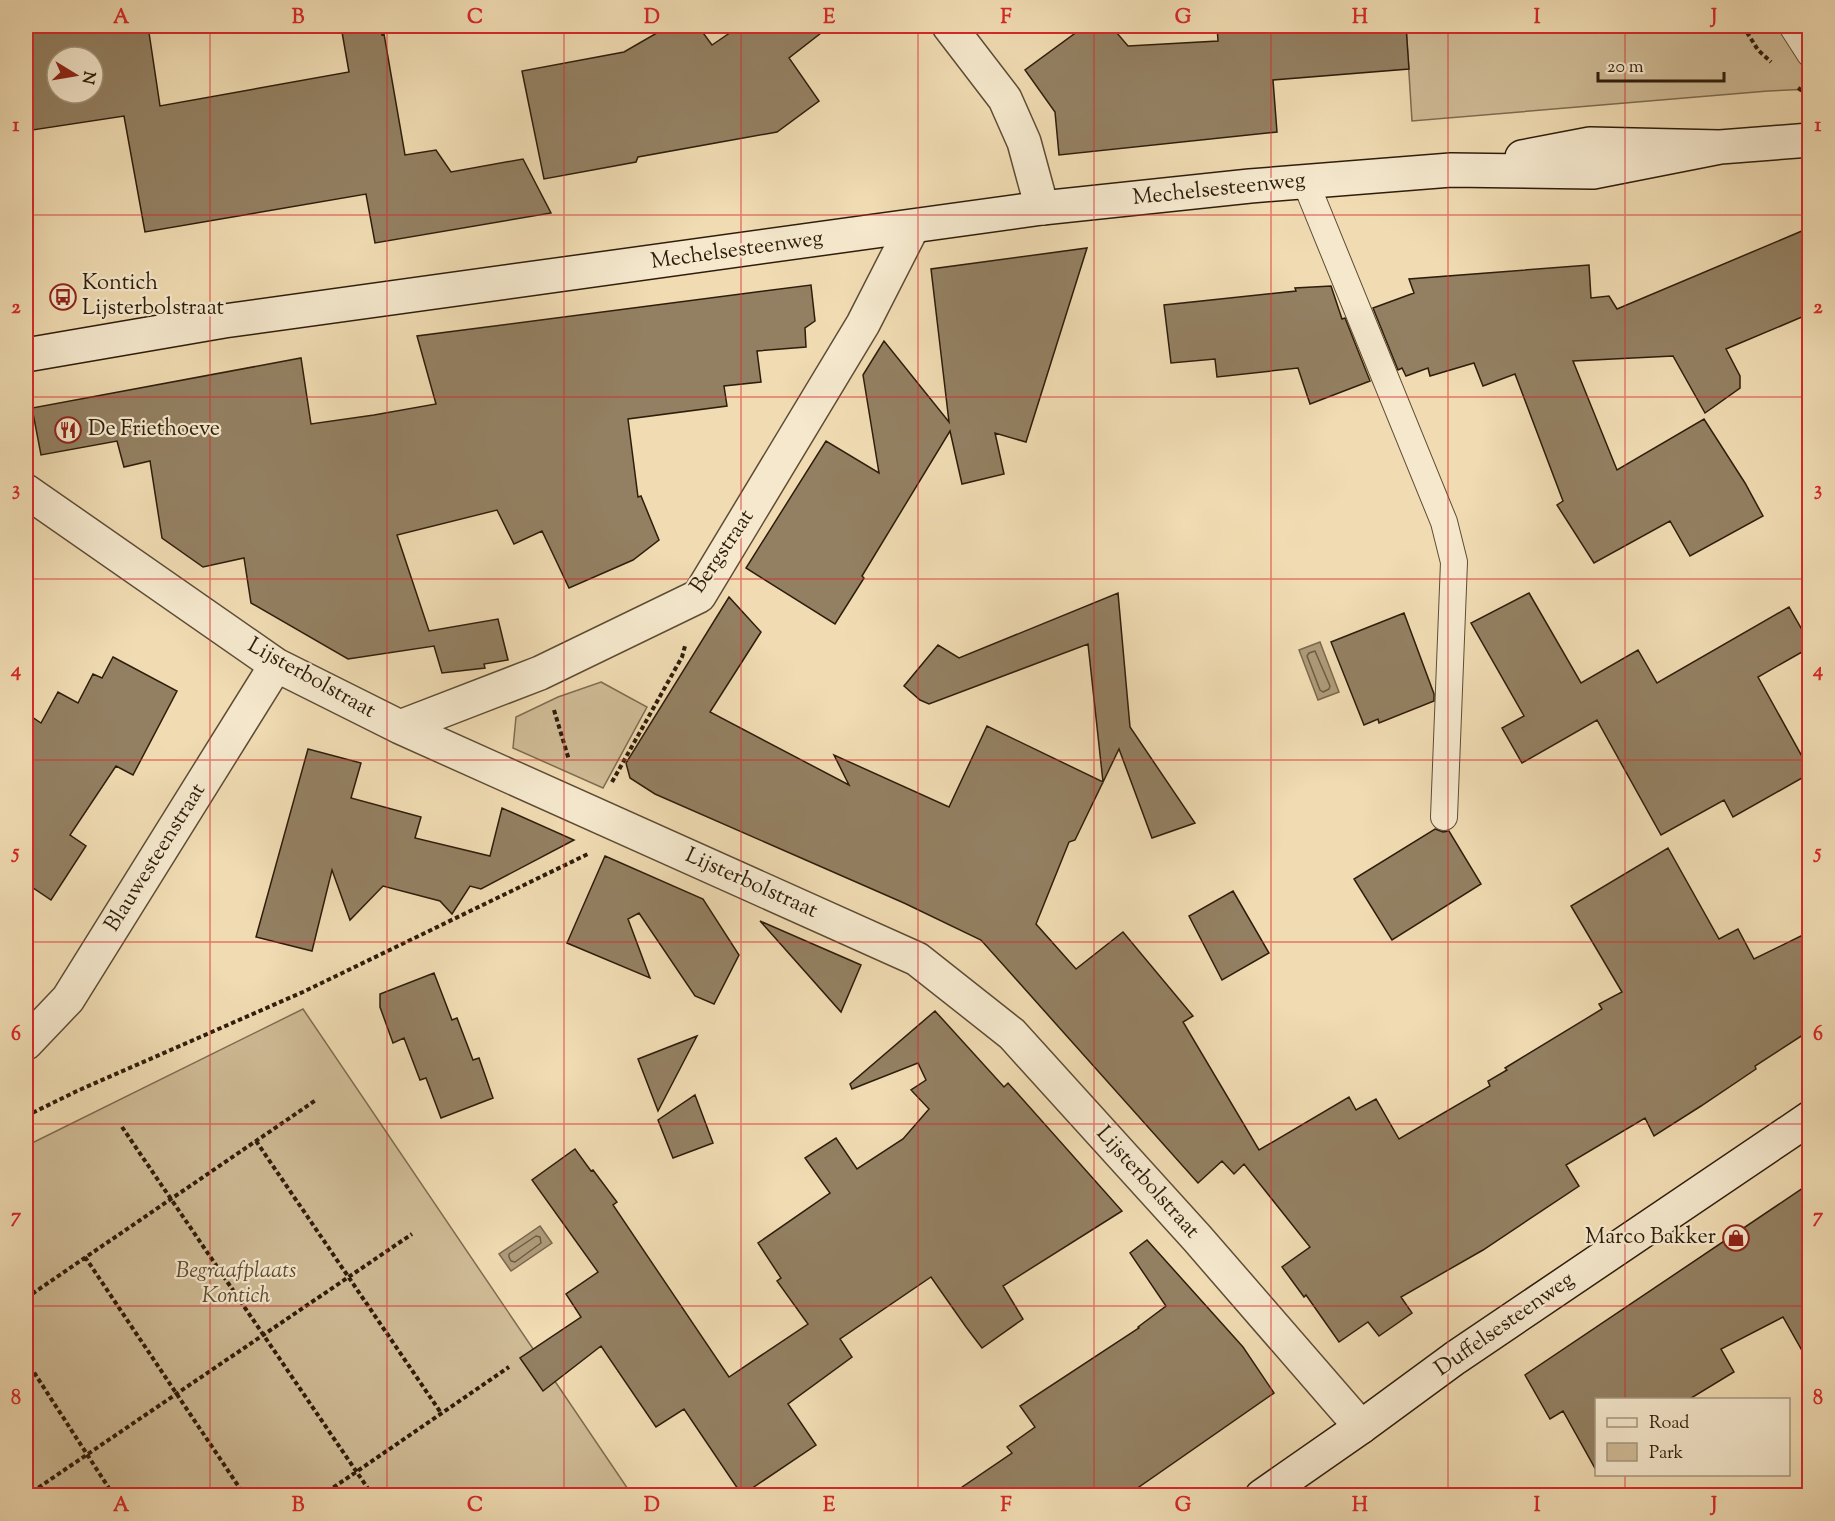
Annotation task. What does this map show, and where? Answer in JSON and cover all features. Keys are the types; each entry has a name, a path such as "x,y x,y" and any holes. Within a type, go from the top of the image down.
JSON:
{"street":[{"path":"949,26 1005,99 1024,142 1042,208"},
{"name":"Mechelsesteenweg","path":"26,355 224,321 912,228 1042,208 1305,181 1451,170 1593,172 1719,147 1809,140"},
{"name":"Bergstraat","path":"400,727 540,673 699,596 863,324 912,228"},
{"name":"Lijsterbolstraat","path":"26,491 276,665 400,727 917,959 1012,1034 1197,1238 1361,1427"},
{"name":"Blauwesteenstraat","path":"26,1043 68,999 276,665"},
{"name":"Duffelsesteenweg","path":"1262,1496 1455,1358 1809,1118"}],"lane":[{"path":"1792,26 1809,54"},
{"path":"1305,181 1444,522 1454,562 1444,817"}],"path":[{"path":"607,781 611,783 682,657 699,596"},
{"path":"540,673 551,700 570,764"},
{"path":"26,1116 77,1091 311,988 635,831"},
{"path":"26,1298 316,1100"},
{"path":"122,1127 373,1496"},
{"path":"256,1141 441,1413"},
{"path":"26,1496 412,1234"},
{"path":"85,1257 244,1496"},
{"path":"26,1360 114,1496"},
{"path":"321,1496 509,1367"}],"green space":[{"path":"1406,26 1781,26 1809,70 1809,89 1412,121"},
{"path":"601,682 647,707 603,788 513,748 516,717 558,697"},
{"name":"Begraafplaats Kontich","path":"303,1009 632,1495 26,1496 26,1146"}],"water":[{"path":"1320,642 1339,692 1318,700 1299,650"},
{"path":"540,1226 552,1243 511,1271 499,1254"}],"building":[{"path":"28,26 148,26 160,106 349,72 342,32 380,26 382,35 384,34 405,155 436,150 451,172 523,159 551,213 375,243 366,194 145,232 124,116 26,131 26,52 33,52"},
{"path":"698,26 712,45 740,26 830,26 789,58 819,101 777,132 638,157 636,162 544,179 522,71 624,52 662,30"},
{"path":"1085,26 1111,26 1128,46 1218,41 1217,26 1406,26 1409,69 1273,80 1277,132 1059,155 1055,112 1025,70"},
{"path":"1809,228 1809,314 1726,349 1740,376 1740,388 1705,413 1673,356 1573,361 1617,470 1704,419 1745,483 1763,516 1690,556 1670,521 1594,563 1557,505 1563,501 1515,374 1483,386 1474,363 1430,376 1428,368 1406,376 1402,368 1398,370 1373,308 1414,293 1409,279 1589,265 1591,298 1609,296 1617,309"},
{"path":"1087,248 1026,442 995,433 1004,474 962,484 950,431 835,624 746,568 826,441 879,473 863,375 884,341 949,422 931,269"},
{"path":"811,285 815,321 805,328 806,347 757,351 761,382 724,386 727,406 628,419 638,497 641,496 659,540 633,560 569,588 542,531 514,544 497,510 397,535 429,631 498,619 508,660 484,664 485,668 442,673 434,646 348,659 251,603 244,558 203,567 162,538 150,461 124,467 117,441 41,455 32,408 301,358 311,424 374,415 436,404 417,336"},
{"path":"1331,286 1342,319 1345,318 1370,381 1310,404 1298,368 1217,377 1215,359 1171,363 1164,305 1296,291 1295,288"},
{"path":"1118,593 1130,727 1195,823 1152,838 1119,749 1075,840 1069,842 1036,924 1076,969 1123,932 1193,1016 1183,1022 1259,1150 1349,1097 1356,1110 1376,1099 1399,1139 1490,1086 1488,1081 1507,1070 1505,1068 1602,1009 1599,1004 1622,992 1571,906 1668,848 1719,939 1738,929 1754,959 1809,932 1809,1031 1654,1136 1645,1118 1566,1165 1579,1186 1483,1250 1401,1297 1412,1313 1379,1336 1368,1322 1339,1342 1306,1295 1304,1297 1282,1267 1310,1247 1244,1164 1234,1174 1222,1161 1198,1183 981,940 904,903 655,794 630,778 626,763 729,597 761,632 710,712 849,785 834,755 949,807 987,726 1103,782 1088,644 929,704 920,700 904,686 938,645 959,658"},
{"path":"1529,593 1581,683 1638,650 1657,683 1789,607 1809,642 1809,648 1758,677 1809,769 1809,774 1733,817 1724,800 1661,835 1597,720 1522,763 1502,728 1524,716 1471,623"},
{"path":"1404,613 1434,694 1434,701 1379,723 1378,719 1364,725 1331,642"},
{"path":"113,657 177,691 133,775 116,766 70,835 86,846 51,900 26,883 26,713 41,723 58,692 78,703 93,674 102,678"},
{"path":"308,749 361,763 351,798 421,817 415,838 490,856 502,808 574,840 481,889 470,886 452,914 440,901 383,886 350,920 332,870 312,951 256,937"},
{"path":"1435,829 1443,832 1449,831 1481,884 1392,940 1354,879"},
{"path":"605,856 703,899 739,955 714,1004 695,996 639,913 628,919 650,978 567,943"},
{"path":"1233,891 1269,953 1222,980 1189,916"},
{"path":"760,921 861,965 841,1012"},
{"path":"434,973 452,1020 457,1018 473,1060 479,1058 493,1098 441,1118 426,1078 420,1080 404,1038 393,1043 380,1007 380,994"},
{"path":"935,1011 1004,1087 1008,1083 1122,1211 1003,1286 1023,1319 982,1348 931,1277 840,1339 852,1357 788,1404 816,1445 742,1495 684,1409 656,1427 601,1346 543,1391 520,1358 581,1317 566,1294 598,1272 532,1180 575,1149 617,1202 613,1205 729,1377 808,1324 777,1281 781,1278 758,1243 830,1193 805,1158 836,1138 857,1169 903,1139 929,1109 911,1090 926,1080 918,1063 852,1089 850,1084"},
{"path":"697,1036 658,1111 638,1059"},
{"path":"695,1095 713,1143 673,1158 658,1120"},
{"path":"1809,1184 1809,1363 1783,1317 1721,1349 1734,1372 1691,1398 1595,1398 1595,1468 1563,1411 1550,1419 1525,1375"},
{"path":"1147,1240 1243,1347 1274,1393 1126,1496 949,1496 1012,1453 1007,1447 1035,1427 1020,1406 1139,1328 1166,1306 1130,1253"}],"place":[{"name":"Kontich Lijsterbolstraat","path":"63,297"},
{"name":"De Friethoeve","path":"68,430"},
{"name":"Marco Bakker","path":"1736,1238"}]}
